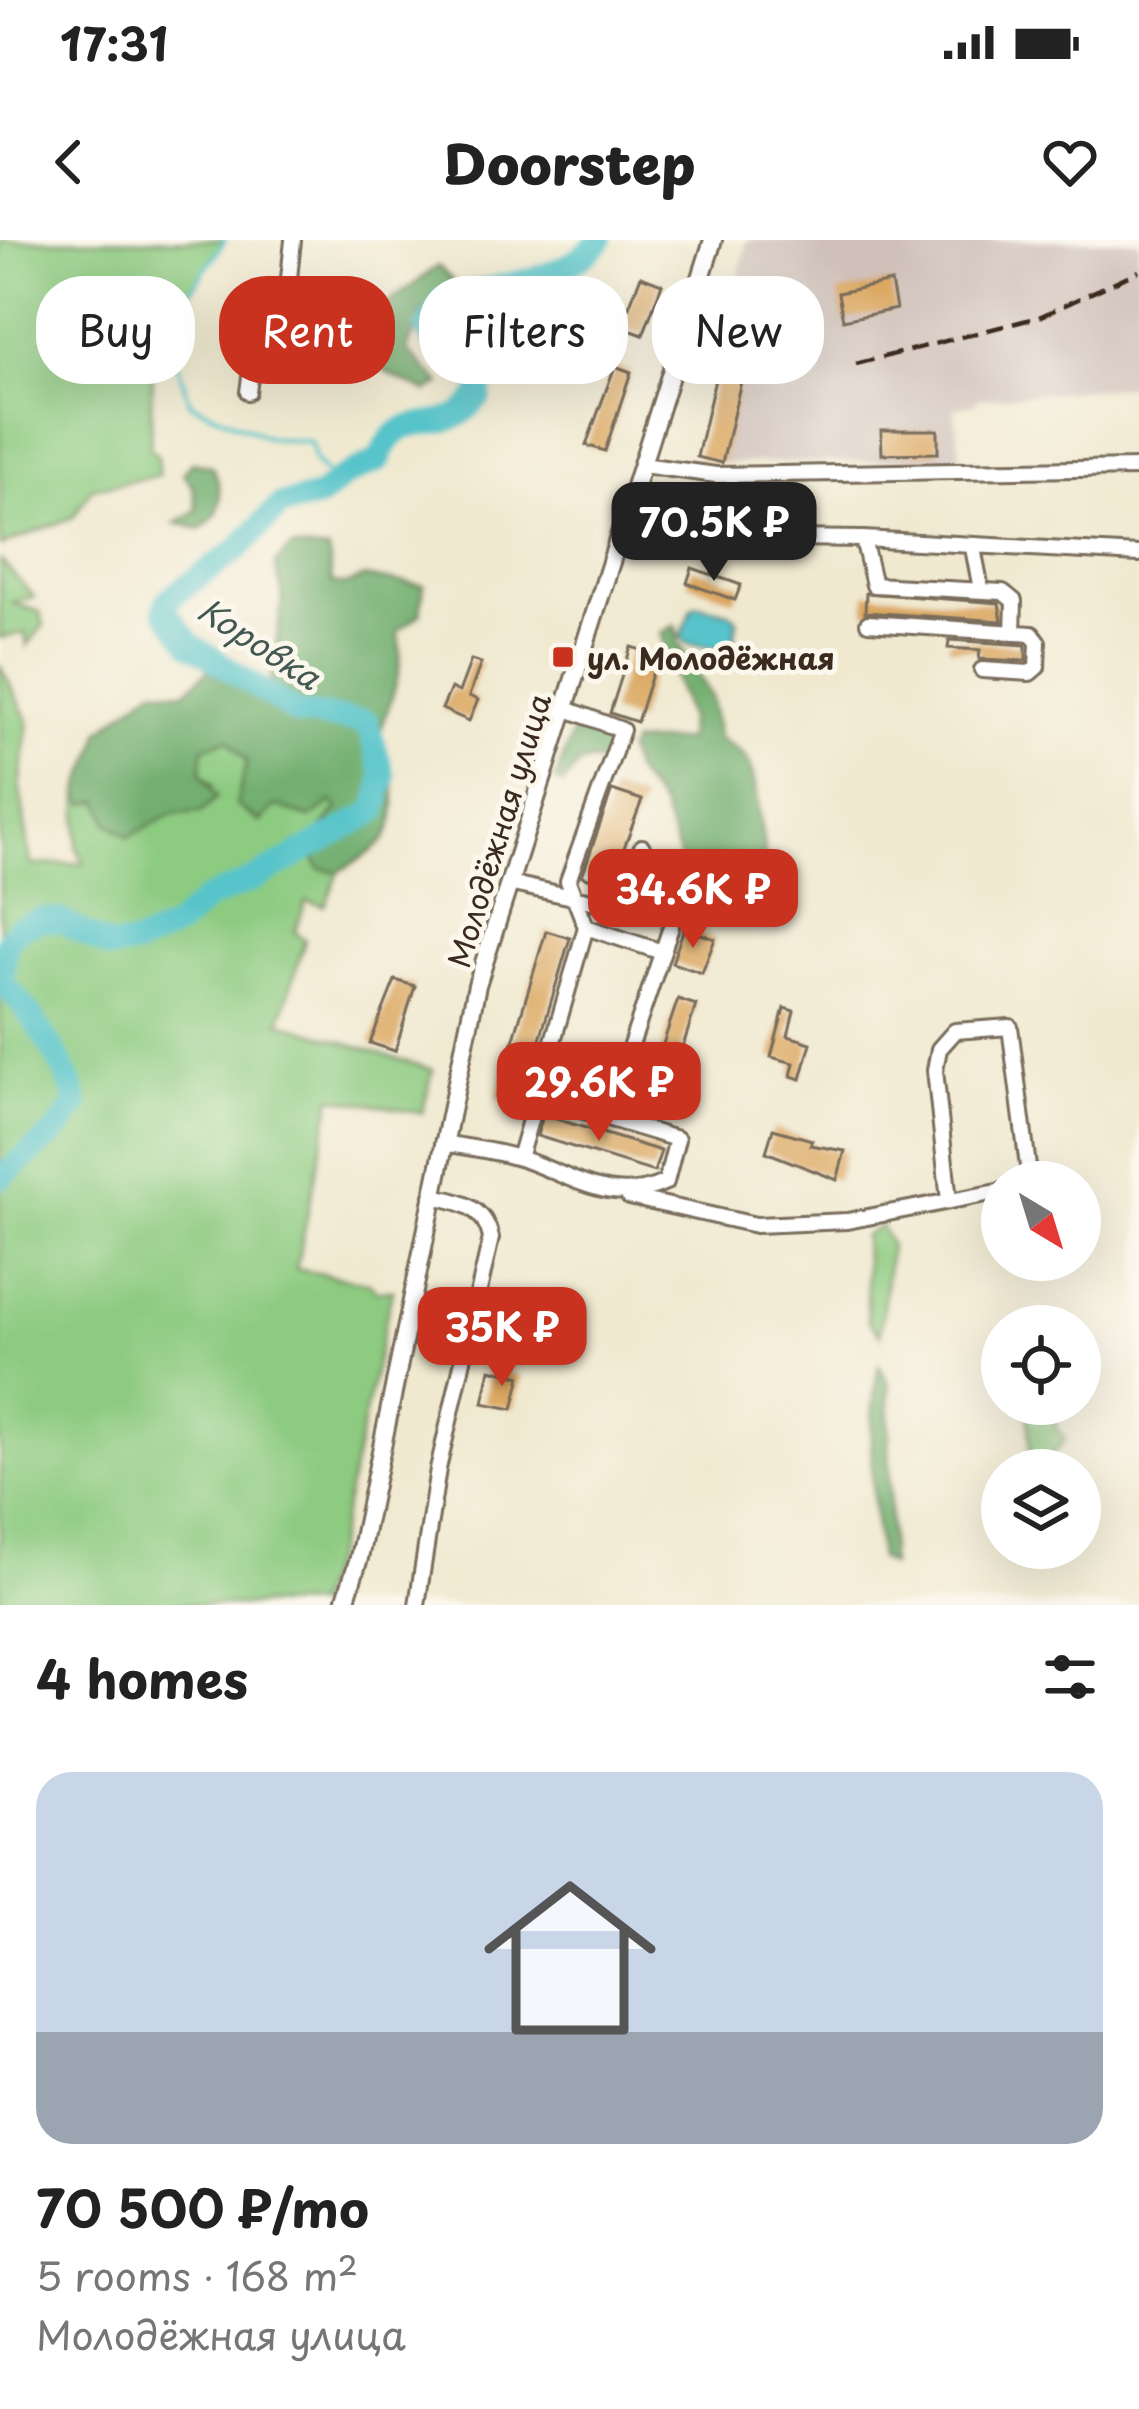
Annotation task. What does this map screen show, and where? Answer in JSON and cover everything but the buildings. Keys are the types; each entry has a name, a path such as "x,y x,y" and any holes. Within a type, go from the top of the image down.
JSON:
{"main road":[{"name":"Молодёжная улица","path":"344,1605 477,985 713,240"}],"street":[{"path":"248,392 255,341 288,288 293,240"},
{"path":"642,465 716,476 1139,468"},
{"path":"622,526 710,537 862,538 1139,554"},
{"path":"862,538 874,585 1010,595 1013,633"},
{"path":"973,548 981,590"},
{"path":"868,623 1032,634 1038,642 1037,667 1030,673 982,670"},
{"path":"519,1158 586,927 568,880 622,730 564,708"},
{"path":"508,883 577,902 605,904 623,892 642,847"},
{"path":"586,927 662,952"},
{"path":"629,1051 671,927"},
{"path":"949,1201 934,1070 939,1049 956,1031 1010,1027 1027,1161"},
{"path":"537,1097 677,1139 666,1182 618,1195"},
{"path":"442,1143 519,1158 577,1184 618,1195 756,1225 847,1221 981,1195"},
{"path":"417,1605 438,1468 491,1238 485,1221 470,1206 432,1196"}],"shaded area":[{"path":"747,240 1139,240 1139,385 976,399 976,404 954,408 961,460 722,463 697,457 714,384 824,384 824,276 739,276"}],"green space":[{"path":"0,240 225,240 195,285 195,276 36,276 36,384 152,384 150,448 158,456 158,476 92,488 73,517 0,546"},
{"path":"438,266 448,276 425,276"},
{"path":"419,280 419,320 407,350 419,362 419,384 441,384 427,392 395,377 395,298"},
{"path":"192,462 212,466 220,492 218,509 200,529 176,523 197,510 193,486 183,474"},
{"path":"292,547 329,551 332,583 346,585 364,577 424,585 420,614 397,632 399,672 378,739 389,760 394,788 394,816 386,838 339,872 319,869 310,845 338,808 332,802 310,818 276,806 260,822 236,805 247,761 228,739 204,747 201,772 217,797 201,812 172,814 128,837 109,823 100,801 84,804 79,794 100,731 154,688 185,692 216,663 215,674 269,697 283,595 275,564"},
{"path":"0,560 34,597 13,603 40,612 44,625 27,646 25,633 0,638"},
{"path":"676,625 678,642 711,697 718,738 745,758 754,780 766,865 733,891 711,890 687,878 662,808 634,772 627,752 632,743 687,740 688,718 661,633"},
{"path":"0,665 29,721 20,787 31,865 84,863 77,848 79,794 84,804 100,800 128,837 172,814 201,811 213,785 201,773 204,747 229,739 247,761 260,822 276,806 333,802 338,808 310,845 339,872 325,906 306,901 295,932 305,940 280,1022 433,1070 422,1113 332,1097 296,1269 369,1283 377,1291 392,1290 335,1551 315,1605 0,1605"},
{"path":"576,724 590,727 612,747 605,763 580,765 563,785 555,780"},
{"path":"881,1226 890,1245 880,1335 868,1320 864,1236"},
{"path":"879,1365 889,1384 890,1565 879,1559 872,1487 871,1437"},
{"path":"1029,1425 1056,1425 1065,1439 1057,1449 1030,1449"}],"water":[{"path":"698,605 729,612 737,620 734,641 723,649 686,643 681,637 692,608"}],"waterway":[{"path":"225,240 181,306 163,321 161,341 176,359 190,403 269,438 310,442 315,461 329,477 322,489 331,490"},
{"name":"Коровка","path":"0,1178 56,1132 77,1104 46,1039 2,983 6,944 18,928 42,919 62,921 110,948 136,945 176,927 207,899 255,879 376,811 384,777 367,722 298,714 191,644 165,610 168,599 238,549 281,505 319,497 343,477 379,460 403,429 458,416 480,397 482,376 469,358 441,351 426,329 446,298 548,274 585,255 601,240"}],"railway":[{"path":"856,364 1039,317 1139,271"}],"place":[{"name":"ул. Молодёжная","path":"563,657"}]}
